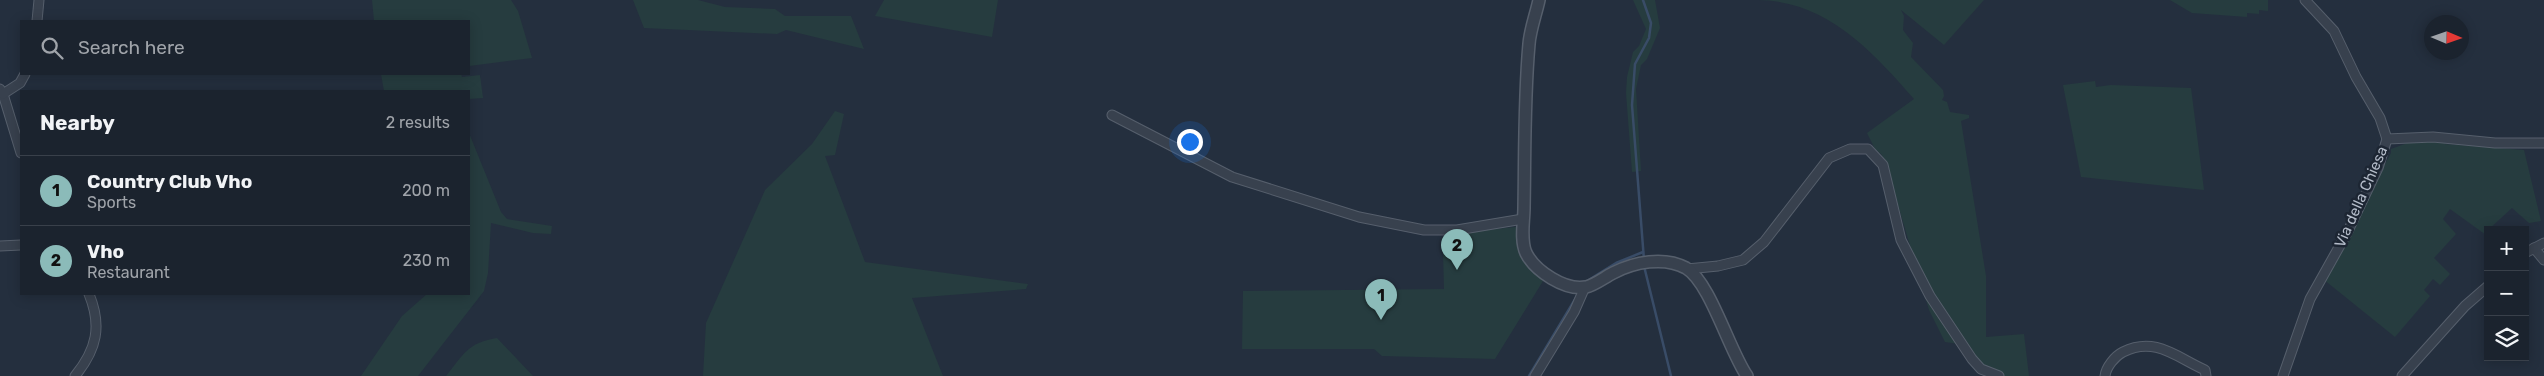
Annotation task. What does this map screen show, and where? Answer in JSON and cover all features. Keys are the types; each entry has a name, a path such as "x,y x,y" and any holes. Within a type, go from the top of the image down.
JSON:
{"street":[{"path":"37,20 39,0"},
{"path":"1539,0 1529,42 1523,219 1526,252 1534,264 1548,276 1563,284 1585,287 1616,271 1645,262 1668,262 1687,269 1702,284 1736,360 1747,376"},
{"name":"Via della Chiesa","path":"2282,376 2312,294 2348,231 2378,168 2387,139 2380,118 2356,77 2334,32 2305,0"},
{"path":"20,150 2,92 20,83 24,75"},
{"path":"1112,115 1232,177 1359,217 1424,230 1457,230 1523,219"},
{"path":"2387,139 2434,137 2496,143 2544,143"},
{"path":"1687,269 1718,266 1743,260 1764,242 1830,158 1850,149 1868,149 1884,166 1901,240 1930,296 1972,359 1981,369 1999,376"},
{"path":"2529,251 2544,243"},
{"path":"0,246 20,245"},
{"path":"2534,248 2544,260"},
{"path":"1535,376 1574,312 1585,287"},
{"path":"2402,376 2465,306 2484,289"},
{"path":"75,376 88,358 97,333 97,318 88,295"},
{"path":"2105,376 2117,355 2135,346 2154,345 2205,370 2206,376"}],"green space":[{"path":"372,0 511,0 518,11 532,58 470,66 470,20 374,20"},
{"path":"633,0 698,0 725,7 775,9 785,16 851,16 864,49 786,30 777,34 644,28"},
{"path":"884,0 998,0 992,37 875,16"},
{"path":"1633,0 1655,0 1660,28 1647,59 1641,65 1636,89 1641,171 1632,172 1626,93 1627,77 1633,52 1639,46 1646,29"},
{"path":"1758,0 1984,0 1944,45 1901,10 1904,16 1903,30 1913,43 1911,57 1943,90 1944,96 1942,100 1947,102 1950,112 1969,115 1969,118 1961,121 1986,276 1986,337 2024,334 2029,376 2004,376 1997,374 1974,359 1959,344 1945,342 1929,310 1885,161 1875,149 1867,133 1914,99 1882,63 1846,32 1827,19 1806,9 1783,3"},
{"path":"2170,0 2268,0 2268,11 2259,10 2259,14 2247,13 2247,17 2192,13"},
{"path":"381,75 461,75 462,77 480,75 483,98 470,99 470,90 384,90"},
{"path":"2095,81 2096,87 2111,85 2191,88 2204,190 2081,177 2063,85"},
{"path":"835,111 844,114 835,155 825,156 865,262 1028,284 1026,289 912,298 943,376 703,376 706,323 765,190 812,144"},
{"path":"470,135 501,212 507,219 552,226 551,234 533,233 491,223 488,273 484,291 418,376 361,376 402,316 426,295 470,295"},
{"path":"2410,142 2445,142 2445,144 2524,150 2541,221 2529,223 2512,208 2492,226 2484,226 2484,234 2450,209 2443,219 2456,234 2434,258 2450,274 2440,285 2433,279 2424,290 2430,296 2395,337 2323,279 2391,153 2391,149"},
{"path":"1516,227 1520,250 1532,269 1543,281 1495,359 1382,356 1374,349 1242,349 1243,291 1444,289 1443,252 1467,251 1466,232"},
{"path":"497,338 533,376 446,376 472,346"}],"waterway":[{"path":"1643,0 1651,23 1649,38 1635,64 1632,105 1644,260"},
{"path":"1587,281 1616,263 1643,252"},
{"path":"1644,266 1671,376"},
{"path":"1529,376 1577,296"}],"place":[{"name":"Vho","path":"1457,270"},
{"name":"Country Club Vho","path":"1381,320"}]}
